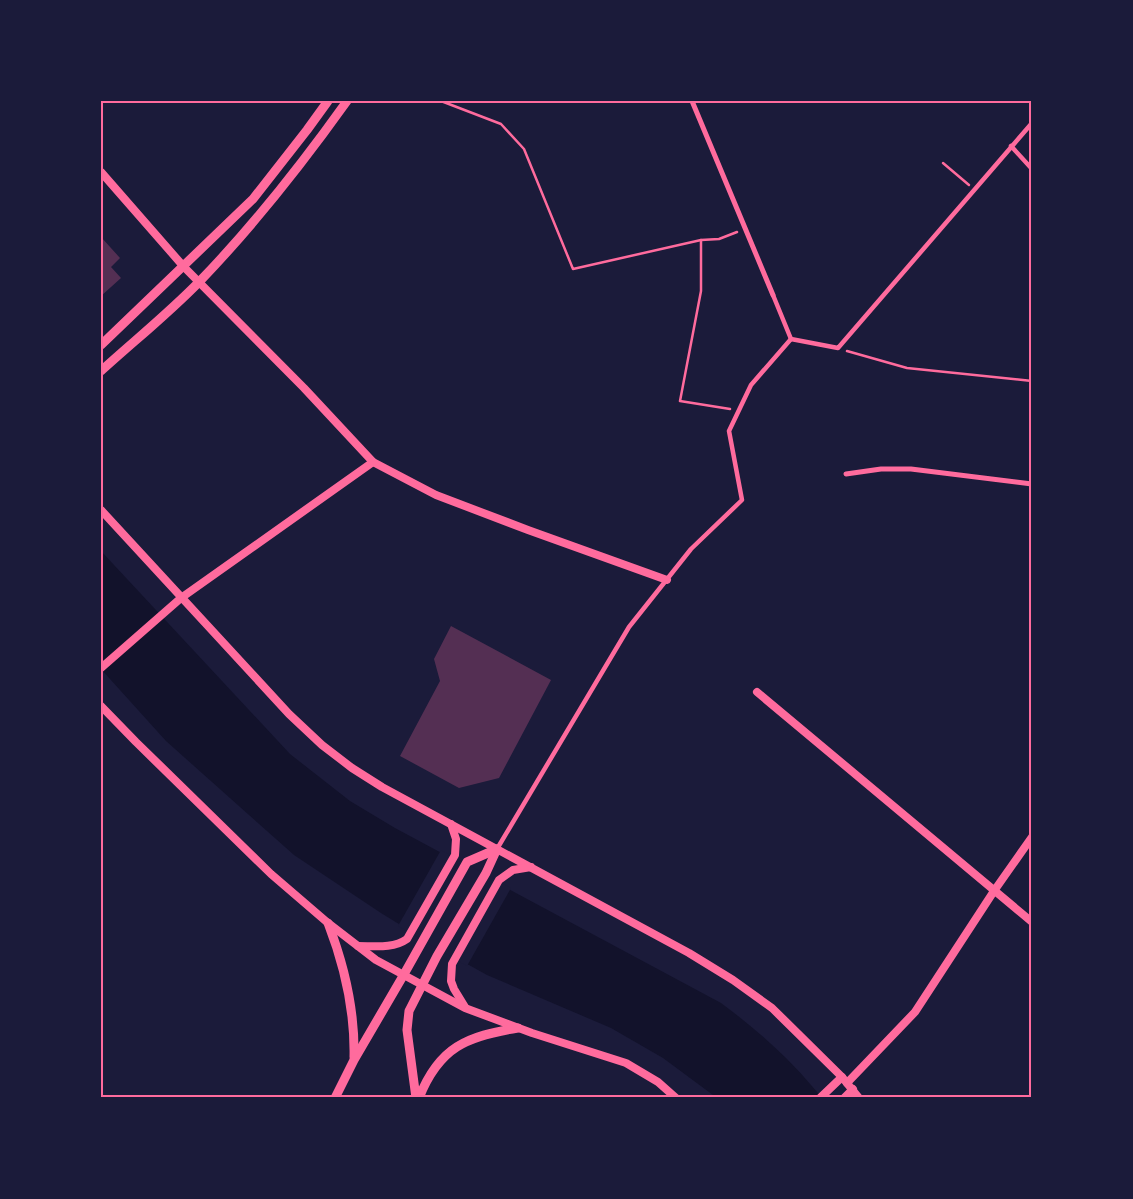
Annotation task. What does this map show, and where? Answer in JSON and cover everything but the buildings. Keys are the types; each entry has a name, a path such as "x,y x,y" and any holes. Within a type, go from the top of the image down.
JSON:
{"main road":[{"path":"101,346 253,199 328,101"},
{"path":"101,371 199,282 263,212 320,140 347,101"},
{"path":"335,1098 354,1060 467,862 497,849"},
{"path":"417,1098 407,1020 409,1011 437,956 486,873 497,849"},
{"path":"328,923 340,954 350,999 353,1017 354,1060"},
{"path":"417,1098 432,1070 453,1049 476,1037 518,1028"}],"street":[{"path":"692,101 791,339"},
{"path":"791,339 838,348 1032,123"},
{"path":"1011,146 1032,169"},
{"path":"101,172 199,282 304,388 373,462 436,495 667,580"},
{"path":"497,849 629,627 691,549 742,500 729,432 751,385 791,339"},
{"path":"101,668 181,598 373,462"},
{"path":"846,474 911,469 1032,484"},
{"path":"101,510 289,714 322,745 352,768 382,787 688,953 733,980 772,1008 842,1077 859,1098"},
{"path":"756,692 1032,922"},
{"path":"101,706 271,874 328,923 376,960 465,1008 626,1064 658,1082 676,1098"},
{"path":"358,946 389,946 407,939 455,855 456,839 451,824"},
{"path":"844,1097 850,1086 915,1012 994,890 1032,837"},
{"path":"465,1008 454,989 452,964 499,880 513,870 531,867"},
{"path":"820,1098 842,1077"}],"path":[{"path":"441,101 501,124 524,149 573,269 701,240 719,239 745,228"},
{"path":"944,163 974,189"},
{"path":"701,240 701,291 680,401 739,411"},
{"path":"838,348 908,368 1032,381"}],"shaded area":[{"path":"101,551 290,754 350,801 395,828 721,1003 775,1047 822,1098 717,1098 663,1058 611,1028 487,975 433,945 294,855 166,741 101,669"}],"pier":[{"path":"441,850 511,888 467,966 398,926"}]}
